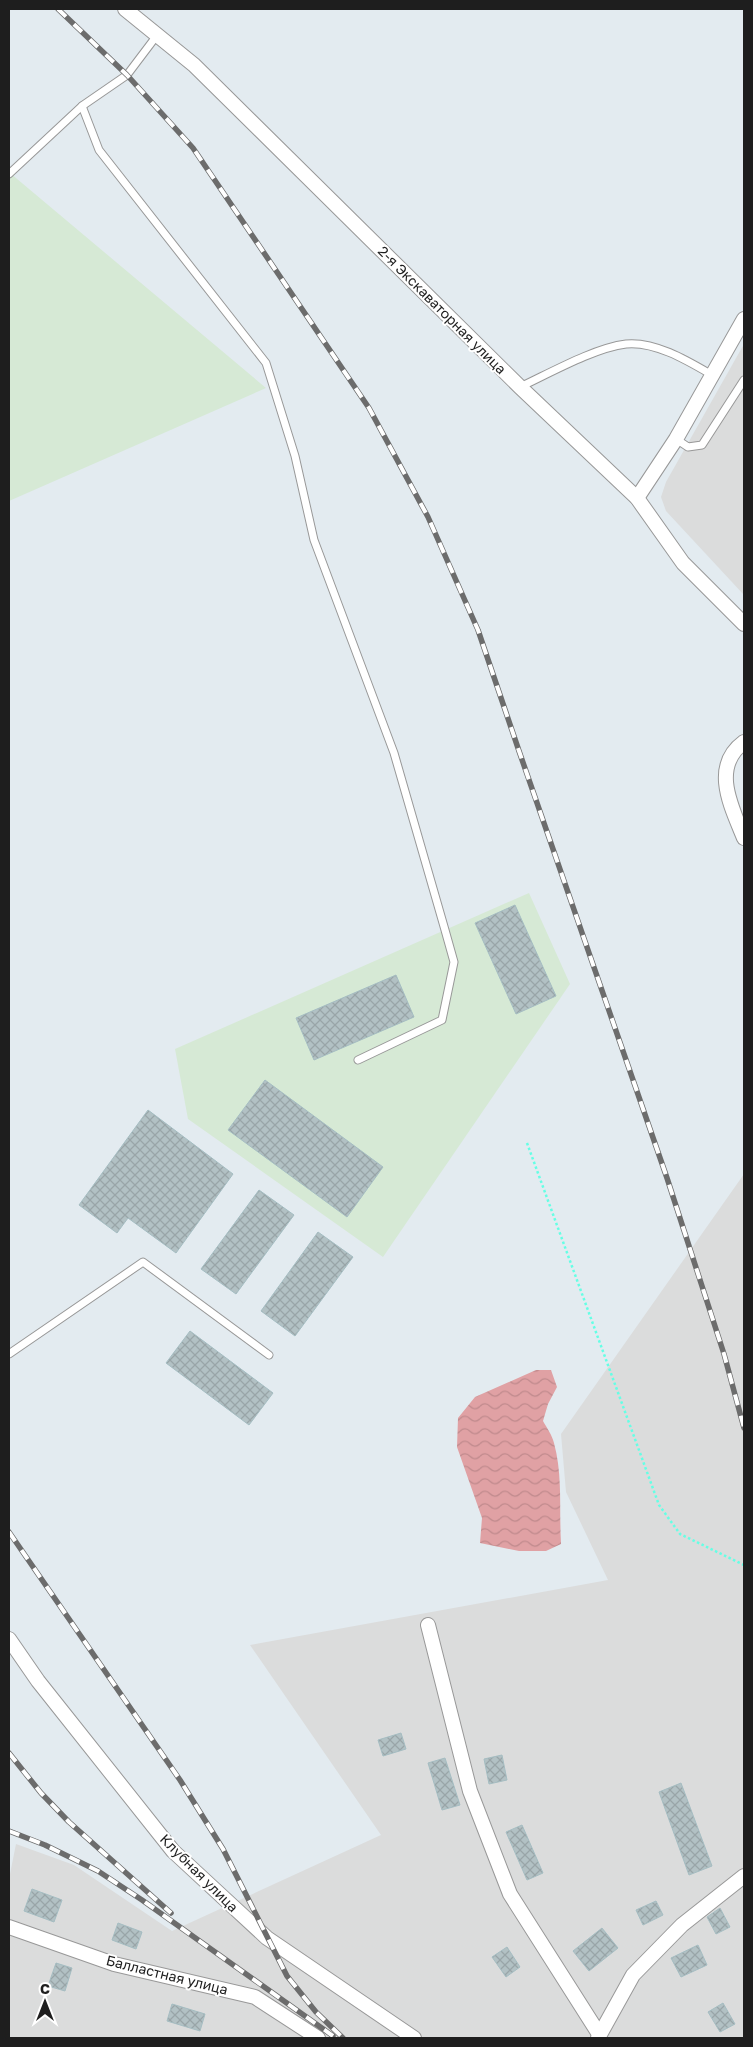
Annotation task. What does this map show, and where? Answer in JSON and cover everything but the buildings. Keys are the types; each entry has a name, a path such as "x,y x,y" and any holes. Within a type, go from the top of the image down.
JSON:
{"street":[{"name":"2-я Экскаваторная улица","path":"125,9 194,65 520,387 637,498 683,563 744,624"},
{"path":"637,498 676,439 744,319"},
{"path":"744,742 735,749 726,770 727,795 744,838"},
{"path":"428,1625 470,1791 510,1894 599,2036 632,1975 682,1925 744,1876"},
{"name":"Клубная улица","path":"9,1639 38,1681 173,1851 267,1938 414,2038"},
{"name":"Балластная улица","path":"9,1927 114,1964 255,1997 318,2038"}],"lane":[{"path":"9,174 82,106 127,75 158,34"},
{"path":"82,106 100,150 266,363 295,456 314,540 394,753 446,930 454,962 442,1020 358,1060"},
{"path":"520,387 587,355 627,344 658,348 687,360 712,375"},
{"path":"676,439 688,447 702,445 744,380"},
{"path":"9,1354 143,1262 269,1355"}],"path":[{"path":"527,1143 659,1505 680,1534 744,1565"}],"shaded area":[{"path":"10,173 266,388 9,501"},
{"path":"744,344 744,595 666,511 661,497 666,482"},
{"path":"529,893 570,984 383,1257 188,1119 175,1049"},
{"path":"744,1174 744,2038 9,2038 9,1879 16,1844 74,1865 172,1931 381,1835 250,1645 608,1580 566,1492 561,1434"}],"water":[{"path":"536,1370 551,1370 557,1387 548,1404 543,1421 552,1437 559,1468 561,1544 546,1551 519,1551 480,1543 482,1518 457,1447 458,1418 475,1397"}],"railway":[{"path":"58,9 127,75 193,148 369,408 428,517 478,630 667,1178 724,1354 744,1428"},
{"path":"9,1532 180,1780 223,1849 287,1976 316,2012 343,2038"},
{"path":"9,1753 41,1793 69,1822 171,1913"},
{"path":"9,1831 45,1845 98,1871 142,1900 333,2036"}]}
